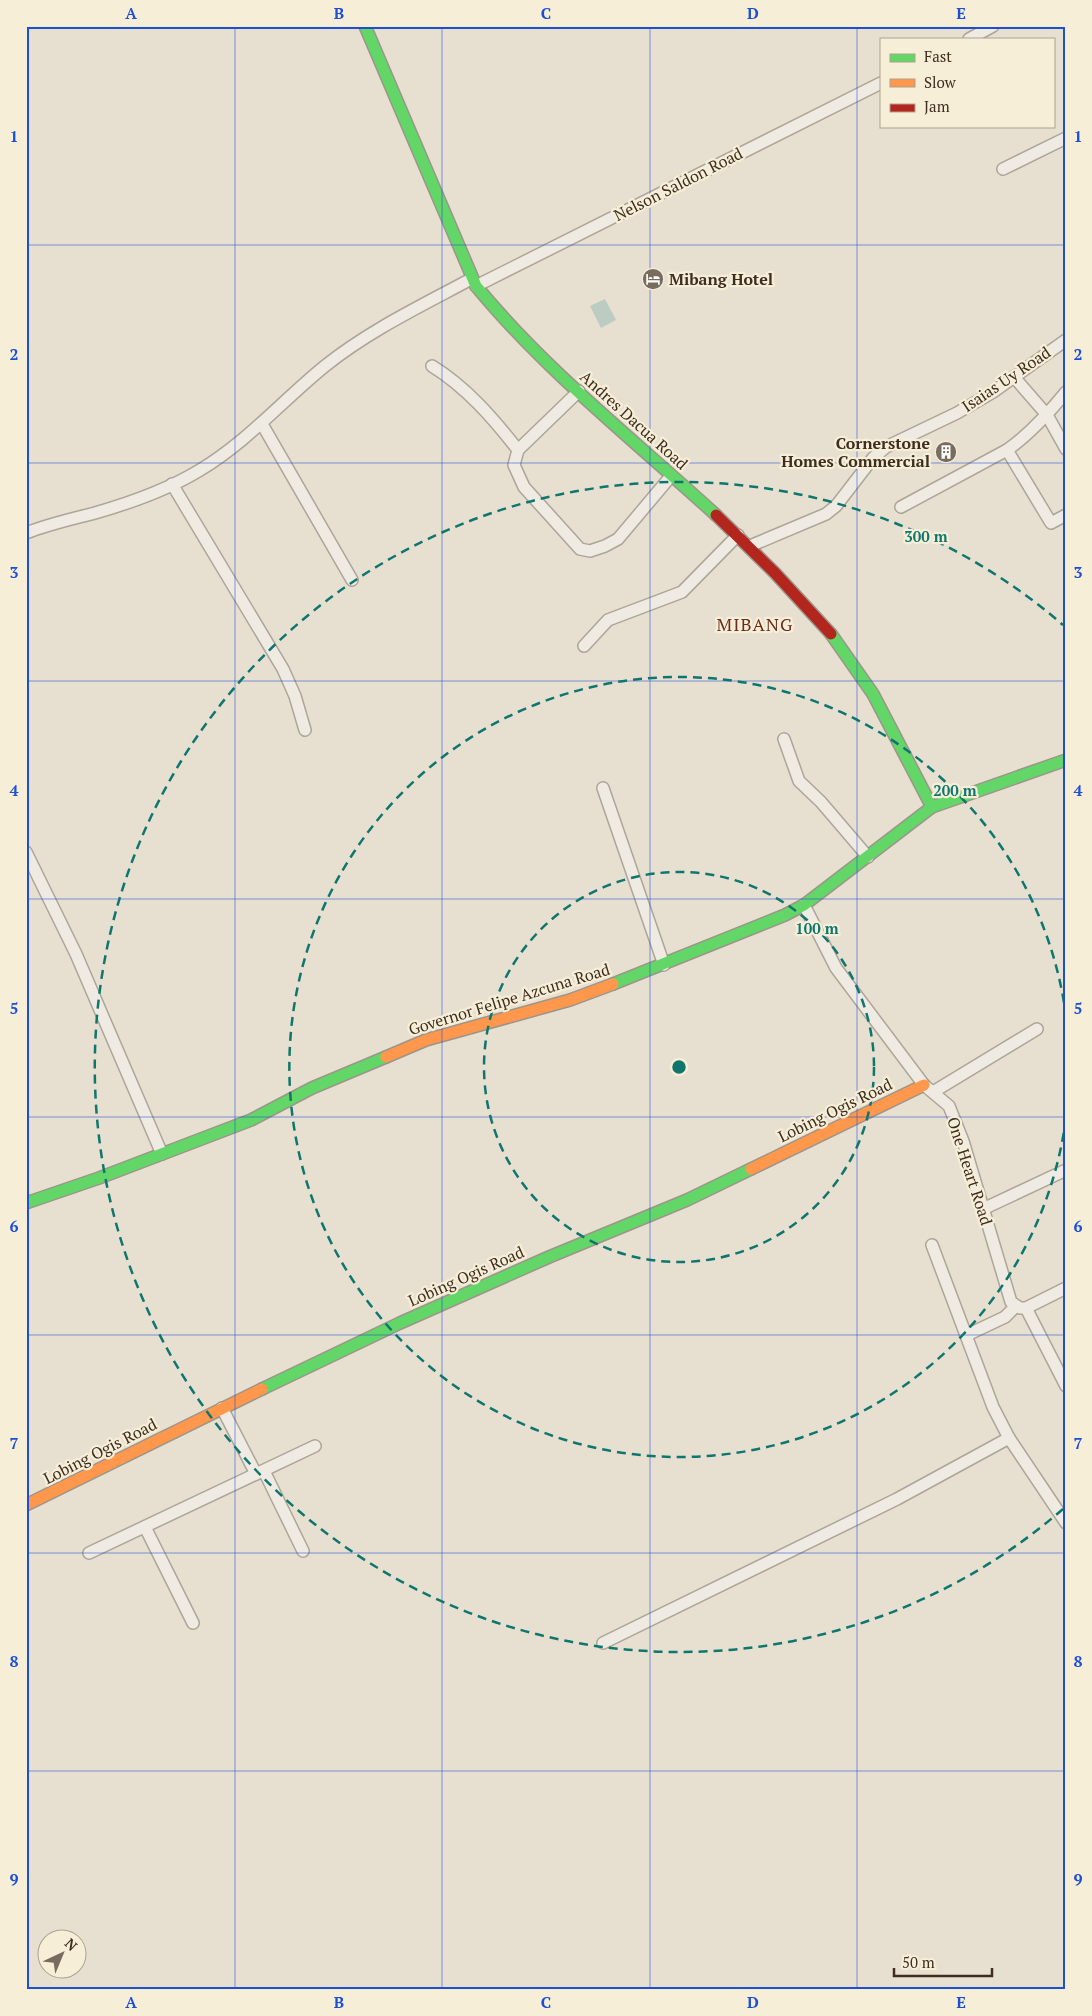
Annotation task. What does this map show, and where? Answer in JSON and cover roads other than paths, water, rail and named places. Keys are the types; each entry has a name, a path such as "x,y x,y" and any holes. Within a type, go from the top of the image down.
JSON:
{"street":[{"name":"Andres Dacua Road","path":"365,26 473,283 500,317 578,391 750,546 829,631 858,668 932,807"},
{"path":"970,38 993,26"},
{"name":"Nelson Saldon Road","path":"26,533 47,525 125,503 199,471 222,456 262,424 308,380 368,335 880,83"},
{"path":"1003,169 1066,138"},
{"name":"Isaias Uy Road","path":"750,546 826,514 836,506 874,458 886,447 993,392 1059,343 1066,340"},
{"path":"432,366 452,378 500,427 518,450"},
{"path":"1014,378 1047,416 1066,449"},
{"path":"578,391 518,450 514,465 524,487 580,549 590,551 618,539 671,476"},
{"path":"901,507 1018,443 1047,416 1066,392"},
{"path":"262,424 352,580"},
{"path":"1007,450 1051,523 1066,516"},
{"path":"172,484 283,668 296,696 305,730"},
{"path":"584,646 608,620 682,592 738,535"},
{"path":"784,738 799,781 821,802 868,857"},
{"name":"Governor Felipe Azcuna Road","path":"26,1203 251,1120 312,1088 426,1040 570,1000 664,965 804,906 932,807 1066,760"},
{"path":"602,788 664,965"},
{"path":"26,852 80,963 162,1154"},
{"name":"One Heart Road","path":"804,906 836,968 929,1088 949,1106 954,1116 983,1209 1008,1297 1021,1307 1066,1386"},
{"path":"929,1088 1037,1029"},
{"name":"Lobing Ogis Road","path":"26,1506 222,1408 400,1323 549,1257 687,1200 929,1088"},
{"path":"983,1209 1066,1170"},
{"path":"932,1245 993,1407 1009,1438 1066,1524"},
{"path":"967,1335 1005,1317 1021,1307 1066,1288"},
{"path":"222,1408 260,1472 303,1551"},
{"path":"603,1643 898,1499 1009,1438"},
{"path":"89,1554 315,1446"},
{"path":"145,1527 193,1623"}],"place":[{"name":"Mibang Hotel","path":"653,279"},
{"name":"Cornerstone Homes Commercial","path":"946,452"}],"district":[{"name":"MIBANG","path":"755,624"}]}
